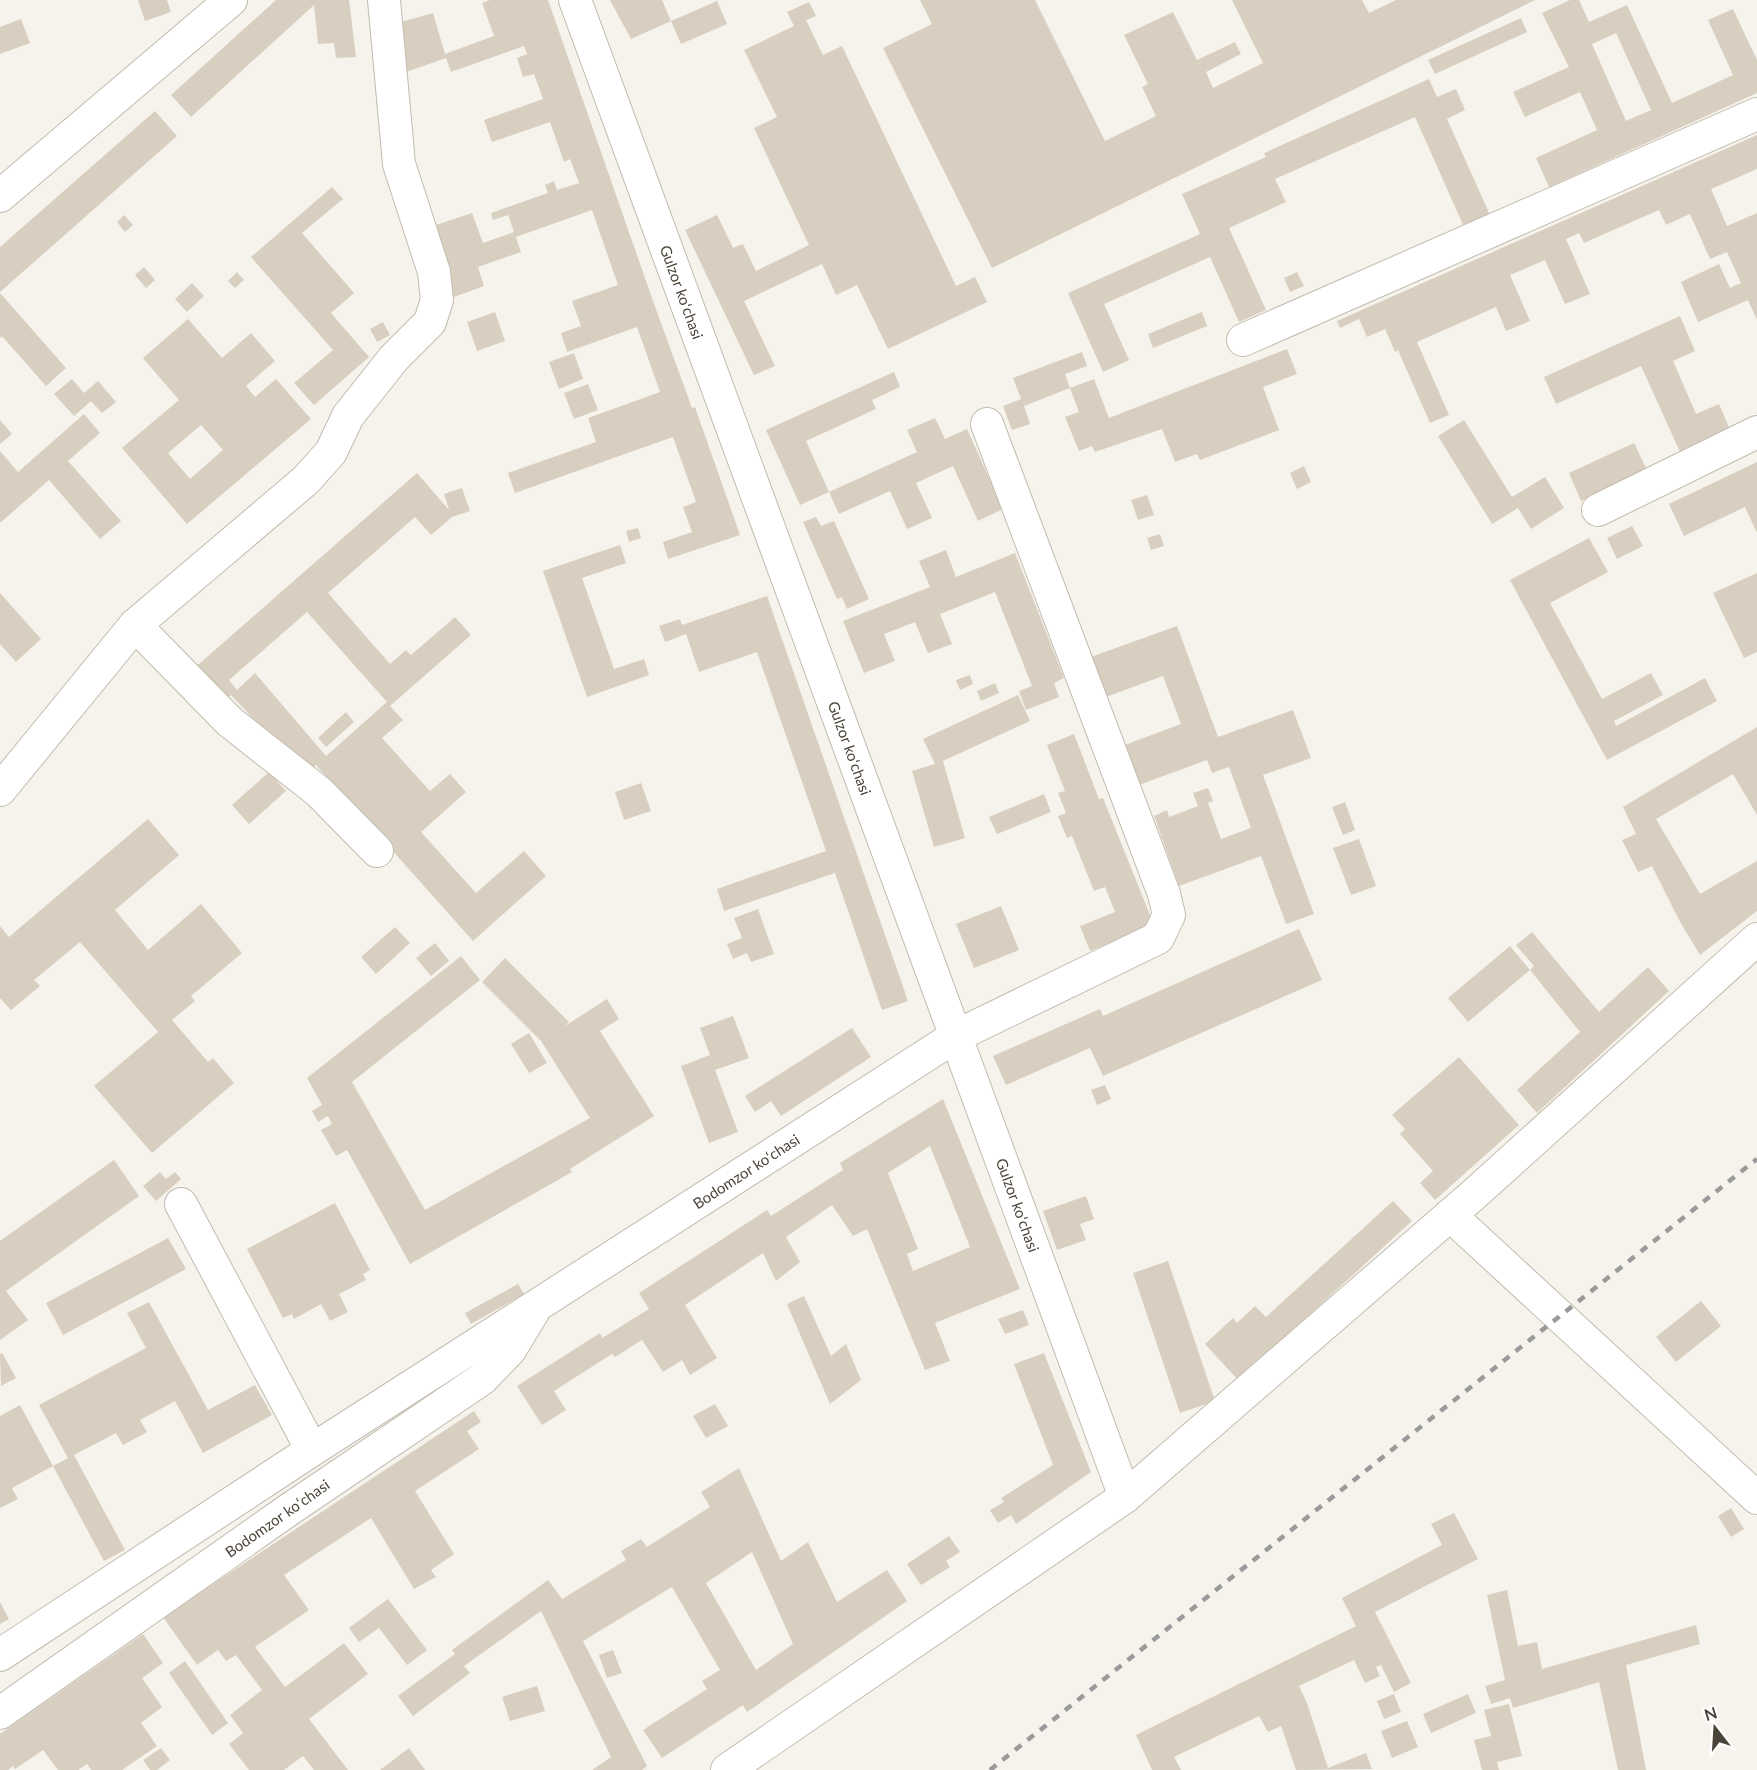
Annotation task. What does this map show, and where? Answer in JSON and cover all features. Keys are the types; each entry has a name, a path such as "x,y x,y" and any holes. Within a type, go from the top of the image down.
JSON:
{"street":[{"path":"0,196 231,0"},
{"path":"0,790 135,625 306,480 331,452 348,416 394,358 430,322 437,300 434,272 399,164 384,0"},
{"name":"Gulzor koʻchasi","path":"575,0 1125,1497"},
{"path":"1243,340 1757,114"},
{"name":"Bodomzor koʻchasi","path":"0,1655 312,1450 956,1036 1158,938 1169,915 1139,822 987,424"},
{"path":"1598,510 1757,432"},
{"path":"135,625 230,722 319,792 377,851"},
{"path":"727,1770 1125,1497 1450,1215 1757,939"},
{"path":"181,1204 312,1450"},
{"path":"1450,1215 1757,1498"},
{"name":"Bodomzor koʻchasi","path":"0,1713 286,1511 482,1379 510,1350 536,1306"}],"building":[{"path":"138,0 167,0 171,12 145,21"},
{"path":"276,0 349,0 356,57 336,58 334,43 318,44 314,5 191,117 171,95"},
{"path":"490,0 548,0 653,301 692,408 695,407 740,535 668,559 663,542 692,532 683,507 696,502 673,437 515,493 508,473 596,442 588,418 660,392 637,327 567,352 561,333 581,326 572,301 618,285 592,210 516,237 521,252 478,267 484,286 454,297 430,227 472,213 483,243 514,232 508,215 493,220 491,213 548,193 545,185 554,181 557,190 579,183 570,159 564,162 550,122 492,142 484,120 543,99 534,74 523,77 517,58 527,54 524,46 451,72 446,58 406,72 401,22 433,13 445,54 494,36 482,3"},
{"path":"610,0 662,0 671,21 631,39"},
{"path":"920,0 1035,0 1105,141 1156,116 1142,87 1148,84 1124,35 1173,12 1197,60 1235,42 1241,54 1206,72 1213,88 1263,63 1232,0 1362,0 1369,13 1396,0 1535,0 992,268 883,48 932,24"},
{"path":"1570,0 1579,0 1589,22 1627,5 1672,103 1733,75 1708,20 1733,9 1757,60 1757,93 1549,187 1536,158 1597,130 1580,92 1525,117 1513,92 1569,67 1542,13","holes":["1616,33 1651,110 1626,121 1592,44"]},
{"path":"717,1 727,24 681,44 671,21"},
{"path":"809,2 816,16 806,20 823,55 842,46 956,286 975,277 987,302 888,349 857,285 836,295 822,264 744,301 775,366 754,375 685,230 717,215 733,248 743,244 756,271 809,245 754,128 777,117 744,50 794,26 787,12"},
{"path":"1521,18 1527,32 1435,74 1428,60"},
{"path":"21,19 30,43 0,54 0,27"},
{"path":"1429,79 1437,97 1456,89 1465,110 1447,119 1490,215 1464,227 1415,117 1275,179 1286,202 1229,228 1266,310 1239,322 1210,257 1104,304 1129,360 1103,372 1068,293 1200,234 1182,194 1266,157 1264,153"},
{"path":"155,111 177,136 0,292 0,247"},
{"path":"1757,135 1757,169 1711,189 1727,226 1757,213 1757,320 1748,300 1698,322 1681,282 1719,264 1730,288 1741,283 1727,252 1710,259 1690,214 1666,225 1659,210 1584,243 1579,233 1566,239 1590,294 1565,304 1545,260 1510,275 1530,321 1506,331 1496,307 1417,342 1449,415 1430,423 1398,350 1395,352 1385,329 1367,337 1359,319 1340,328 1337,321"},
{"path":"332,187 343,199 302,233 354,293 331,313 369,357 314,405 294,383 333,350 251,257"},
{"path":"124,215 133,225 125,232 117,222"},
{"path":"144,267 155,280 146,288 135,275"},
{"path":"237,272 244,280 235,288 228,281"},
{"path":"1297,272 1304,286 1290,292 1284,278"},
{"path":"192,283 204,296 187,312 175,299"},
{"path":"0,293 66,368 46,386 2,336 0,338"},
{"path":"495,312 505,341 477,351 467,322"},
{"path":"1202,312 1207,326 1153,348 1148,334"},
{"path":"1680,316 1695,351 1673,361 1696,414 1719,404 1731,432 1681,454 1641,366 1556,404 1544,377"},
{"path":"188,319 222,358 251,333 275,361 246,386 255,397 276,379 311,419 187,524 122,448 179,400 143,358","holes":["201,425 223,450 190,479 168,453"]},
{"path":"383,322 390,335 377,342 370,329"},
{"path":"1287,349 1297,374 1263,387 1279,430 1200,460 1197,454 1175,462 1162,429 1095,452 1092,446 1079,451 1065,417 1079,412 1070,388 1094,379 1109,418"},
{"path":"1082,352 1087,366 1065,374 1070,388 1024,406 1030,424 1012,430 1003,406 1021,399 1013,378"},
{"path":"574,353 583,379 559,389 549,362"},
{"path":"894,372 900,387 872,400 876,409 806,441 829,492 800,505 766,430"},
{"path":"72,379 84,393 98,381 116,402 102,413 91,401 74,416 54,394"},
{"path":"588,384 598,410 574,419 564,393"},
{"path":"84,414 100,433 68,461 121,521 100,539 49,480 0,523 0,451 18,472"},
{"path":"935,418 945,439 967,429 1003,509 978,521 953,466 916,483 932,518 907,529 890,491 839,514 829,492 917,452 907,430"},
{"path":"0,420 12,434 0,444"},
{"path":"1464,420 1512,497 1545,477 1564,508 1531,529 1518,508 1492,524 1438,436"},
{"path":"1634,443 1647,470 1581,501 1569,473"},
{"path":"1757,462 1757,533 1745,507 1684,536 1669,504"},
{"path":"1304,466 1311,482 1297,489 1290,473"},
{"path":"417,473 449,510 444,494 462,488 470,511 452,517 431,535 415,517 328,593 390,664 406,650 411,655 455,617 471,635 390,706 403,720 382,738 430,791 450,774 466,792 421,832 476,893 524,851 546,876 473,941 316,765 305,774 231,695 220,704 191,671","holes":["307,612 387,702 326,756 255,673 237,690 229,680"]},
{"path":"1147,495 1154,515 1138,520 1131,500"},
{"path":"816,517 821,526 834,521 869,599 847,609 842,597 837,599 803,522"},
{"path":"1632,526 1643,546 1617,559 1607,538"},
{"path":"638,528 641,538 629,542 626,531"},
{"path":"1160,534 1164,546 1151,550 1147,538"},
{"path":"1589,538 1608,572 1550,603 1602,699 1651,673 1663,695 1614,721 1616,726 1705,678 1717,701 1607,760 1510,580"},
{"path":"620,545 626,563 582,578 614,669 644,659 649,675 587,697 543,571"},
{"path":"946,550 956,577 1015,553 1064,678 1054,683 1059,697 1026,710 1019,691 1032,686 995,592 940,614 952,644 928,653 915,622 884,634 895,661 864,673 843,621 930,587 919,561"},
{"path":"1757,573 1757,652 1744,658 1713,593"},
{"path":"0,593 41,639 16,662 0,644"},
{"path":"767,596 908,1001 882,1010 835,873 724,911 717,889 826,851 757,652 699,672 686,634 665,642 659,626 680,619 682,625"},
{"path":"1177,626 1218,737 1293,710 1311,758 1263,775 1314,914 1286,924 1261,856 1179,886 1154,816 1167,810 1169,817 1198,806 1193,793 1208,788 1213,801 1208,803 1221,839 1251,828 1229,767 1212,773 1207,760 1136,786 1122,746 1181,724 1163,676 1103,698 1088,658"},
{"path":"970,675 973,684 960,690 956,680"},
{"path":"995,683 999,693 981,701 977,691"},
{"path":"1018,695 1030,721 943,761 965,838 934,847 912,771 935,764 923,739"},
{"path":"346,712 354,722 326,747 318,738"},
{"path":"1757,727 1757,815 1733,774 1656,819 1700,894 1757,861 1757,911 1700,955 1679,920 1652,866 1638,872 1622,840 1636,834 1623,807"},
{"path":"1074,734 1099,799 1103,798 1154,925 1090,951 1080,926 1115,912 1105,887 1094,891 1072,836 1067,838 1058,816 1066,813 1058,793 1065,791 1047,745"},
{"path":"269,772 286,791 249,824 232,805"},
{"path":"641,783 651,811 624,820 615,792"},
{"path":"1044,794 1051,812 997,834 989,817"},
{"path":"1345,802 1355,830 1343,835 1332,807"},
{"path":"148,819 179,855 115,910 148,950 201,904 242,953 191,996 195,1001 172,1020 208,1062 213,1058 234,1083 152,1153 94,1086 158,1032 80,942 34,980 40,986 11,1010 0,998 0,926 9,937"},
{"path":"1359,839 1376,886 1351,895 1333,848"},
{"path":"1001,906 1019,950 974,968 956,924"},
{"path":"758,909 774,954 751,962 747,953 733,959 727,944 742,938 734,918"},
{"path":"395,927 410,943 376,974 361,957"},
{"path":"1299,929 1322,980 1103,1076 1090,1048 1006,1085 993,1056 1100,1009 1103,1016"},
{"path":"1532,932 1599,1012 1648,967 1669,991 1537,1113 1517,1090 1580,1032 1530,970 1534,966 1516,945"},
{"path":"435,943 449,961 431,976 416,958"},
{"path":"1510,946 1530,970 1468,1022 1448,998"},
{"path":"461,956 480,980 352,1082 425,1210 590,1118 541,1041 482,982 505,958 569,1022 565,1026 607,999 619,1019 600,1031 654,1116 570,1169 572,1172 410,1264 347,1150 336,1156 321,1130 332,1124 328,1116 318,1122 312,1111 322,1105 307,1078"},
{"path":"733,1016 749,1058 715,1070 738,1132 709,1143 681,1066 710,1055 700,1028"},
{"path":"852,1028 871,1057 781,1116 771,1101 755,1112 745,1096"},
{"path":"529,1033 547,1063 529,1073 511,1044"},
{"path":"1459,1057 1519,1125 1435,1200 1420,1183 1433,1171 1400,1134 1405,1129 1392,1115"},
{"path":"1105,1085 1111,1099 1097,1105 1091,1090"},
{"path":"943,1099 1020,1289 935,1323 950,1361 925,1370 867,1229 853,1236 832,1205 786,1237 800,1262 776,1281 763,1253 685,1305 717,1358 690,1375 682,1360 663,1372 642,1340 615,1357 612,1354 554,1391 566,1410 542,1425 517,1386 600,1333 602,1338 649,1309 639,1293 767,1210 771,1216 843,1170 840,1163","holes":["930,1146 970,1247 913,1271 907,1254 918,1249 888,1173"]},
{"path":"114,1160 139,1196 6,1291 28,1320 0,1340 0,1241"},
{"path":"160,1172 166,1179 175,1172 181,1179 156,1201 143,1186"},
{"path":"1086,1196 1094,1219 1080,1224 1086,1240 1057,1250 1043,1211"},
{"path":"1393,1201 1412,1221 1238,1380 1205,1344 1233,1318 1237,1323 1255,1306 1266,1317"},
{"path":"335,1203 370,1270 363,1274 366,1280 339,1294 348,1312 330,1321 321,1304 294,1319 292,1314 283,1318 247,1249"},
{"path":"168,1238 186,1269 63,1335 46,1303"},
{"path":"1168,1261 1215,1401 1180,1413 1133,1273"},
{"path":"518,1284 524,1294 471,1324 465,1313"},
{"path":"804,1296 831,1356 846,1344 861,1380 830,1404 787,1304"},
{"path":"1701,1301 1721,1326 1676,1362 1656,1337"},
{"path":"149,1302 208,1410 255,1385 272,1415 203,1453 175,1401 140,1420 147,1432 123,1445 116,1433 74,1455 125,1550 104,1561 53,1466 68,1458 39,1405 146,1348 127,1313"},
{"path":"1023,1310 1029,1325 1005,1334 998,1319"},
{"path":"2,1353 16,1378 1,1386 0,1354"},
{"path":"1044,1353 1091,1472 1016,1524 1011,1515 998,1523 990,1510 1004,1502 1001,1498 1053,1465 1014,1364"},
{"path":"715,1404 728,1426 706,1438 693,1416"},
{"path":"20,1405 53,1466 12,1488 18,1499 0,1508 0,1416"},
{"path":"474,1411 481,1422 467,1431 479,1449 415,1491 454,1554 431,1570 436,1577 414,1589 371,1518 284,1575 309,1610 255,1647 285,1687 344,1643 368,1674 309,1719 348,1770 314,1770 303,1756 284,1770 249,1770 229,1744 243,1733 230,1715 262,1690 236,1655 226,1661 218,1650 197,1665 163,1617"},
{"path":"739,1468 781,1561 808,1542 837,1602 887,1570 907,1601 747,1712 743,1705 662,1758 643,1730 707,1689 702,1681 720,1670 672,1587 583,1641 647,1766 642,1770 592,1770 611,1757 541,1611 464,1666 470,1673 413,1716 398,1696 455,1654 452,1650 548,1580 562,1599 626,1560 621,1551 641,1539 647,1547 710,1507 701,1492","holes":["752,1552 793,1644 756,1670 706,1583"]},
{"path":"1731,1508 1744,1529 1731,1537 1718,1516"},
{"path":"1454,1513 1478,1559 1375,1612 1411,1683 1394,1692 1381,1665 1376,1667 1380,1676 1365,1683 1354,1660 1299,1686 1307,1703 1328,1768 1366,1753 1372,1769 1296,1770 1281,1726 1268,1732 1259,1716 1174,1757 1181,1770 1152,1770 1136,1735 1356,1626 1342,1598 1442,1545 1431,1524"},
{"path":"949,1536 960,1552 946,1561 950,1567 921,1585 907,1564"},
{"path":"1507,1590 1518,1646 1537,1642 1542,1669 1696,1625 1700,1644 1626,1665 1646,1770 1618,1770 1599,1682 1513,1708 1510,1698 1491,1704 1485,1686 1505,1680 1487,1595"},
{"path":"388,1599 427,1650 407,1665 379,1628 359,1642 349,1628"},
{"path":"0,1602 9,1619 0,1624"},
{"path":"143,1634 163,1663 142,1678 162,1707 141,1723 157,1746 122,1770 91,1770 87,1764 78,1770 58,1770 43,1750 15,1769 13,1766 8,1770 0,1770 0,1734"},
{"path":"613,1650 622,1673 607,1678 599,1655"},
{"path":"185,1661 228,1723 212,1735 169,1673"},
{"path":"537,1686 545,1711 510,1721 502,1697"},
{"path":"1394,1694 1401,1712 1384,1719 1377,1701"},
{"path":"1468,1694 1476,1713 1431,1733 1423,1714"},
{"path":"1509,1704 1522,1756 1497,1762 1499,1770 1482,1770 1474,1740 1491,1736 1484,1710"},
{"path":"1407,1721 1418,1747 1392,1758 1381,1731"},
{"path":"161,1748 170,1760 157,1770 150,1770 143,1760"},
{"path":"409,1748 425,1770 380,1770"}],"railway":[{"path":"990,1770 1757,1159"}]}
